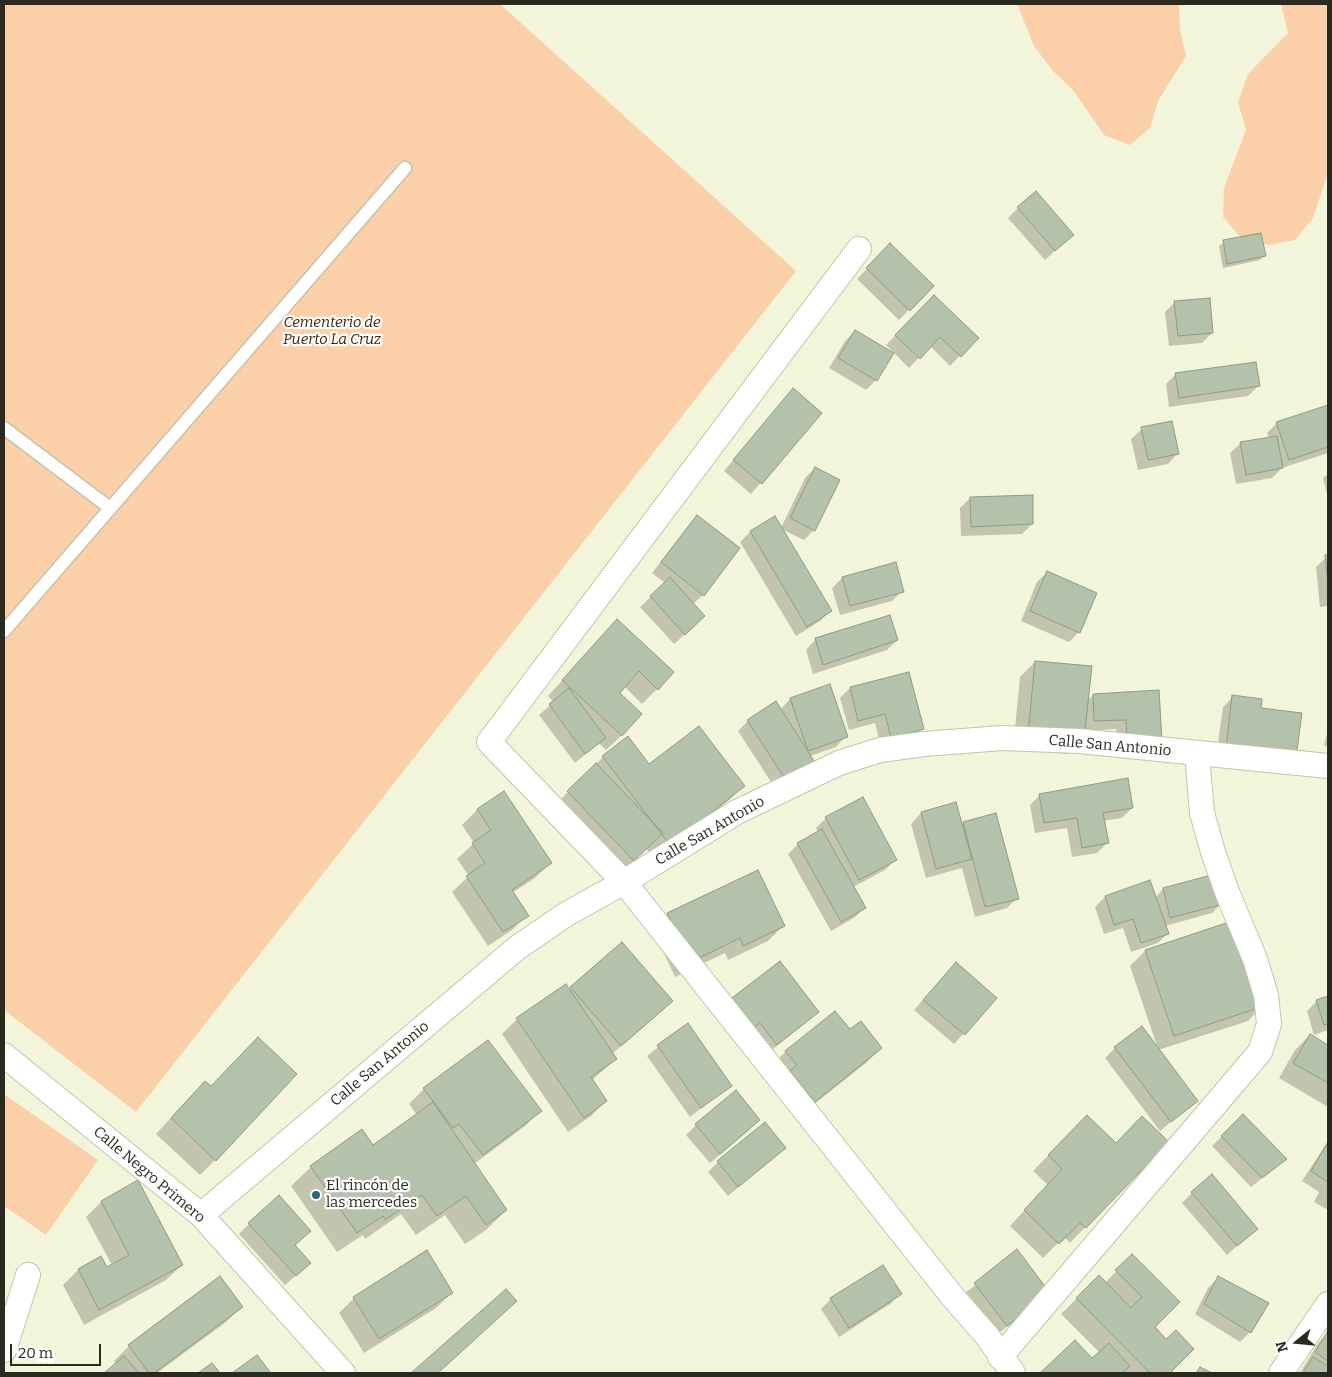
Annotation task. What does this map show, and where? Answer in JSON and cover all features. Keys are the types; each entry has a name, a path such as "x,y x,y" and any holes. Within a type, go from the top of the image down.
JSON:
{"street":[{"path":"859,249 489,742 624,882 946,1288 987,1336 1006,1365 1260,1052 1269,1024 1266,995 1255,960 1227,892 1202,813 1197,754"},
{"name":"Calle San Antonio","path":"201,1215 517,948 565,915 624,882 737,812 839,763 880,750 924,744 1002,738 1079,741 1328,766"},
{"name":"Calle Negro Primero","path":"4,1055 201,1215 344,1373"},
{"path":"4,1350 28,1275"},
{"path":"1281,1373 1328,1304"}],"lane":[{"path":"4,631 405,168"},
{"path":"4,428 110,508"}],"green space":[{"name":"Cementerio de Puerto La Cruz","path":"4,4 500,4 796,271 136,1112 4,1010"},
{"path":"1017,4 1179,4 1180,29 1186,56 1158,101 1150,128 1130,145 1104,135 1073,90 1053,71 1034,46"},
{"path":"1281,4 1328,4 1328,173 1313,218 1295,240 1269,245 1242,239 1223,217 1224,188 1246,130 1238,102 1248,74 1288,33"},
{"path":"4,1094 98,1160 46,1235 4,1206"}],"building":[{"path":"1036,191 1074,235 1055,251 1017,207"},
{"path":"1261,233 1266,256 1227,264 1223,240"},
{"path":"890,243 934,286 910,311 866,268"},
{"path":"934,295 979,338 961,357 940,337 920,359 895,335"},
{"path":"1210,298 1213,333 1178,336 1174,301"},
{"path":"855,330 894,353 877,381 838,358"},
{"path":"1256,362 1260,386 1179,398 1175,373"},
{"path":"793,388 822,413 762,484 733,460"},
{"path":"1328,405 1328,447 1289,460 1276,422"},
{"path":"1172,421 1179,454 1148,460 1141,427"},
{"path":"1277,436 1283,468 1246,475 1240,442"},
{"path":"815,467 840,480 815,531 790,518"},
{"path":"1033,495 1033,524 971,527 970,497"},
{"path":"697,515 740,548 704,596 661,562"},
{"path":"775,516 832,611 807,627 750,531"},
{"path":"1325,555 1328,555 1328,582"},
{"path":"896,562 904,592 850,606 842,577"},
{"path":"1047,571 1097,593 1080,633 1030,611"},
{"path":"670,577 705,616 685,635 650,596"},
{"path":"890,615 898,640 823,665 815,638"},
{"path":"617,619 674,672 658,690 639,671 620,693 642,714 622,736 562,680"},
{"path":"1035,661 1092,666 1084,739 1028,734"},
{"path":"909,672 924,729 891,738 885,714 858,721 850,687"},
{"path":"830,684 848,737 808,751 790,698"},
{"path":"569,688 606,738 585,754 549,704"},
{"path":"1159,690 1162,740 1127,742 1126,720 1094,721 1093,694"},
{"path":"1232,695 1262,699 1261,708 1302,713 1296,757 1226,748"},
{"path":"776,701 814,761 785,779 747,720"},
{"path":"699,726 745,786 670,845 602,756 628,736 649,764"},
{"path":"596,763 663,833 634,861 567,791"},
{"path":"1128,778 1133,808 1103,813 1109,843 1082,848 1077,818 1044,823 1039,794"},
{"path":"504,791 552,863 512,890 529,916 503,932 466,876 485,863 472,843 491,830 477,809"},
{"path":"863,797 897,860 859,880 825,817"},
{"path":"956,802 972,859 936,869 921,812"},
{"path":"996,813 1019,899 985,907 963,822"},
{"path":"822,829 866,908 841,922 797,843"},
{"path":"758,870 785,926 743,946 740,938 691,962 667,913"},
{"path":"1215,874 1223,904 1170,918 1163,888"},
{"path":"1150,880 1169,934 1141,943 1133,919 1114,925 1105,896"},
{"path":"1235,920 1264,1006 1174,1036 1145,950"},
{"path":"622,942 673,1001 621,1046 570,987"},
{"path":"780,961 819,1012 777,1045 760,1023 751,1030 728,1001"},
{"path":"956,962 997,998 965,1035 923,1000"},
{"path":"566,984 617,1059 591,1077 607,1101 584,1118 516,1018"},
{"path":"1328,996 1328,1024 1324,1025 1316,1000"},
{"path":"835,1011 850,1029 861,1021 882,1048 815,1102 790,1071 797,1065 785,1051"},
{"path":"688,1023 732,1086 701,1108 657,1045"},
{"path":"1142,1026 1198,1101 1171,1122 1114,1047"},
{"path":"1310,1034 1328,1045 1328,1083 1293,1063"},
{"path":"258,1037 297,1074 216,1161 171,1118 205,1081 211,1086"},
{"path":"488,1040 542,1111 483,1155 459,1124 453,1128 423,1088"},
{"path":"736,1090 760,1120 720,1154 695,1124"},
{"path":"433,1102 507,1210 486,1225 466,1196 437,1216 422,1195 385,1220 383,1216 357,1233 310,1166 362,1129 373,1145"},
{"path":"1243,1114 1287,1159 1262,1178 1221,1136"},
{"path":"1087,1115 1116,1143 1142,1116 1169,1142 1086,1228 1080,1223 1059,1244 1024,1210 1062,1169 1048,1155"},
{"path":"765,1122 786,1148 738,1187 717,1161"},
{"path":"1328,1142 1328,1182 1311,1171"},
{"path":"1212,1174 1258,1229 1237,1246 1191,1192"},
{"path":"138,1180 183,1265 99,1310 78,1269 101,1256 107,1267 129,1255 101,1201"},
{"path":"279,1195 311,1231 295,1245 311,1263 296,1276 248,1223"},
{"path":"1017,1249 1050,1293 1007,1326 974,1283"},
{"path":"427,1250 453,1293 379,1339 353,1297"},
{"path":"1132,1254 1180,1302 1155,1327 1166,1339 1176,1330 1194,1349 1170,1373 1150,1373 1076,1298 1099,1275 1131,1308 1142,1297 1115,1270"},
{"path":"883,1265 902,1294 849,1328 830,1298"},
{"path":"220,1276 243,1307 154,1373 149,1373 128,1345"},
{"path":"1218,1276 1269,1303 1251,1333 1204,1304"},
{"path":"506,1289 517,1301 438,1373 411,1373"},
{"path":"1328,1331 1328,1361 1315,1352"},
{"path":"1075,1340 1092,1358 1109,1343 1130,1366 1122,1373 1040,1373"},
{"path":"257,1355 271,1373 232,1373"},
{"path":"124,1356 139,1373 104,1373"},
{"path":"1313,1357 1328,1366 1328,1373 1303,1373"},
{"path":"212,1363 220,1373 198,1373"},
{"path":"1200,1367 1212,1373 1196,1373"}],"place":[{"name":"El rincón de las mercedes","path":"316,1195"}]}
